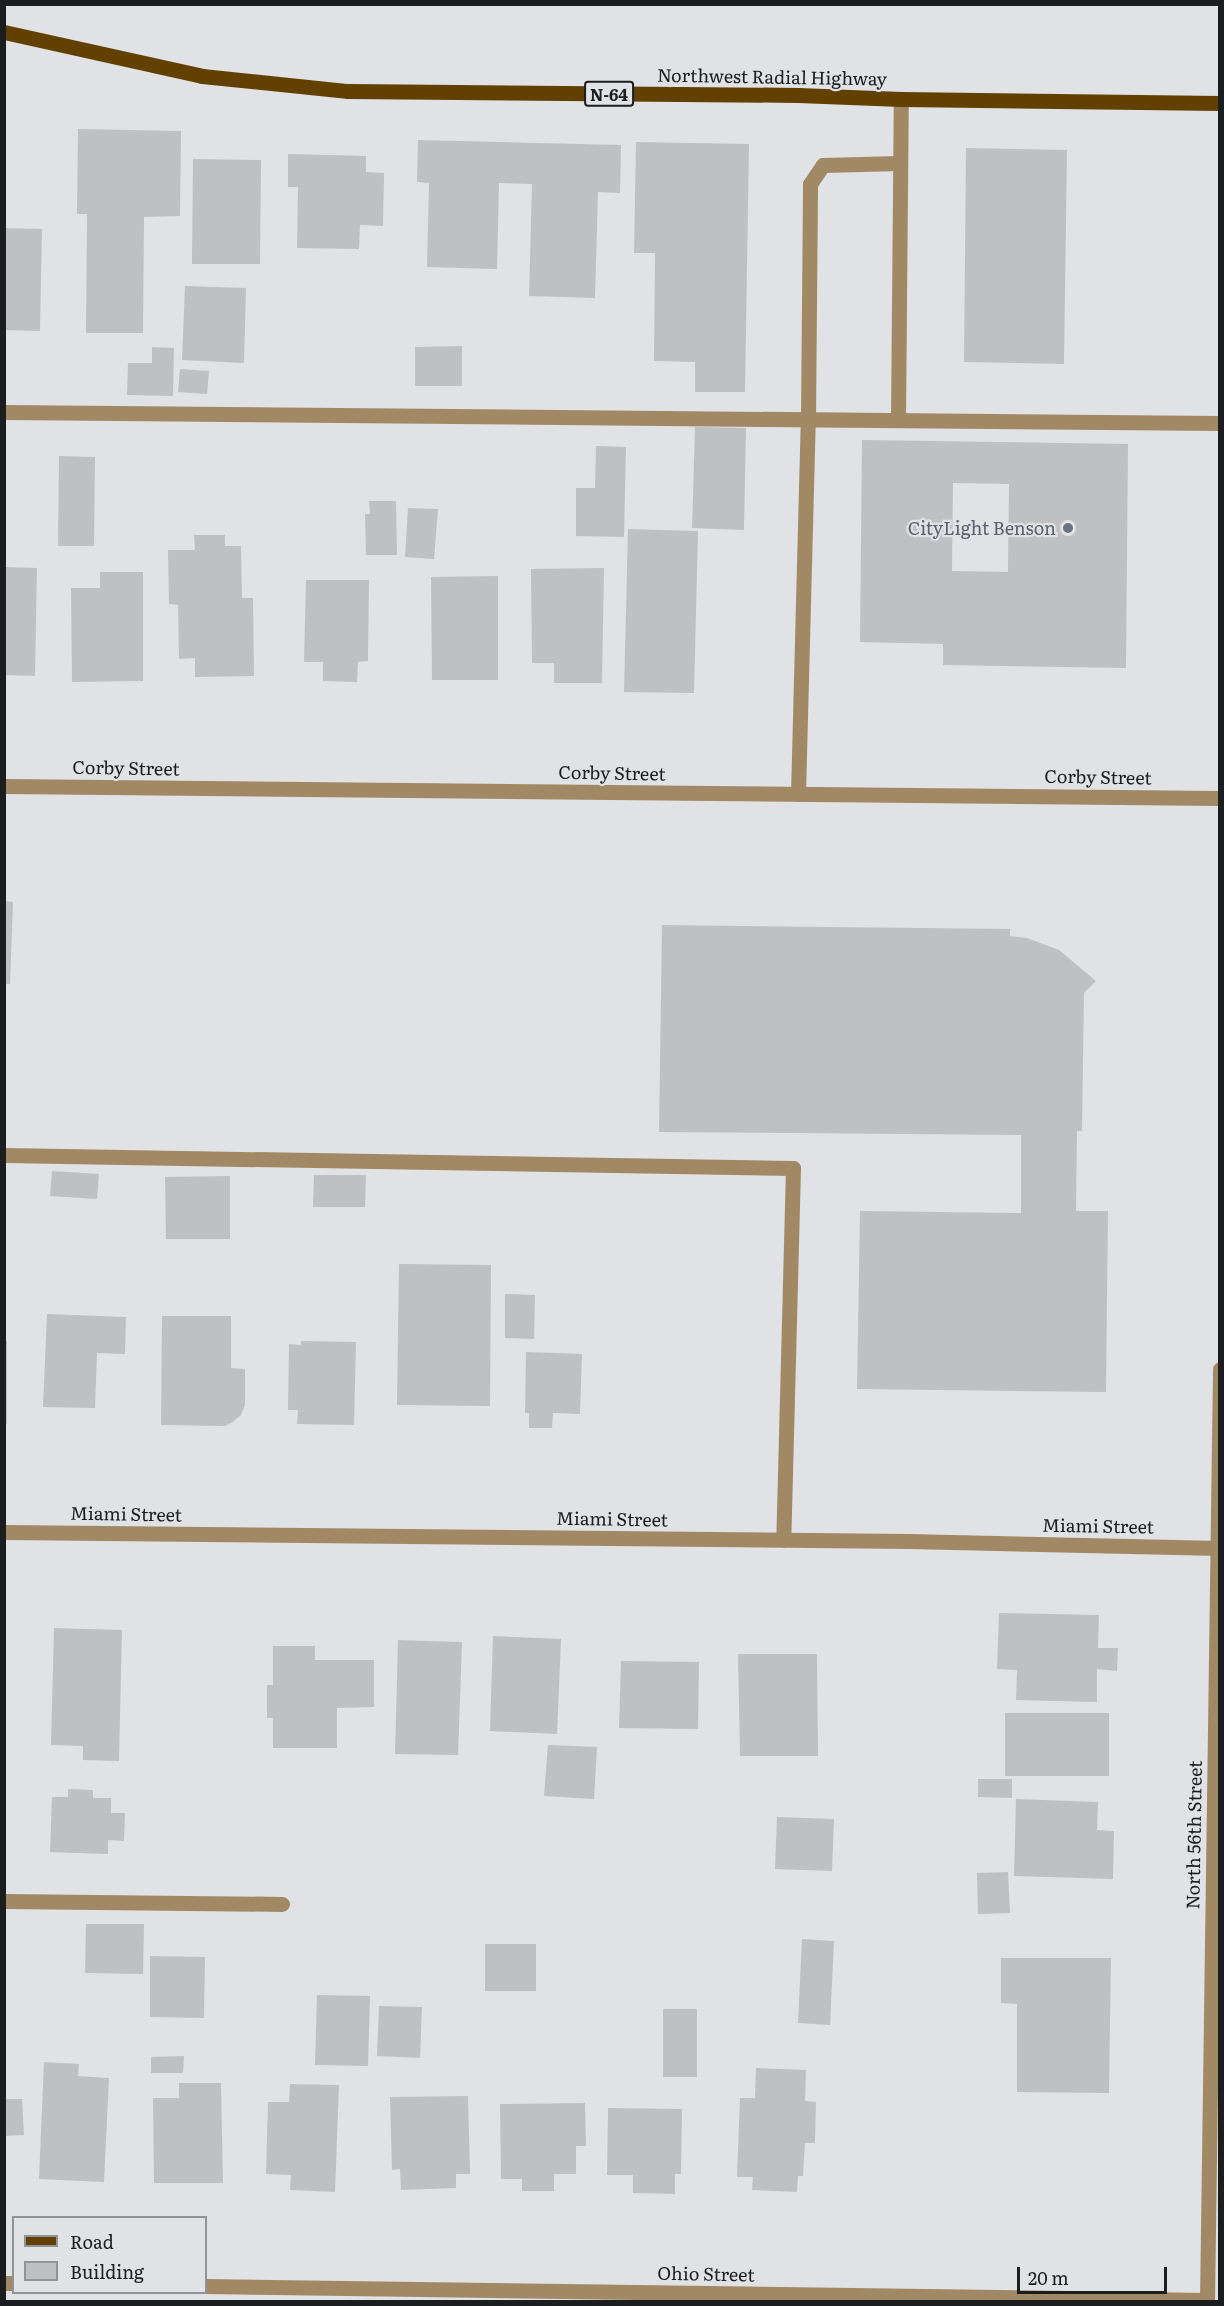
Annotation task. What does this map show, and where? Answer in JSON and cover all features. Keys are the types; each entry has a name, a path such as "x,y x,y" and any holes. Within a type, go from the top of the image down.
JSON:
{"main road":[{"name":"Northwest Radial Highway","path":"4,32 202,76 348,91 798,95 901,99 1220,103"}],"street":[{"path":"898,420 901,99"},
{"path":"798,794 808,419 810,184 823,165 899,163"},
{"path":"4,412 1220,423"},
{"name":"Corby Street","path":"4,786 1220,798"},
{"path":"4,1155 793,1168 783,1540"},
{"name":"North 56th Street","path":"1207,2301 1220,1369"},
{"name":"Miami Street","path":"4,1532 783,1540 1219,1548"},
{"path":"4,1901 282,1904"},
{"name":"Ohio Street","path":"207,2286 1207,2301"}],"building":[{"path":"78,129 181,131 180,216 144,217 143,333 86,333 87,214 77,214"},
{"path":"418,140 621,145 620,193 598,192 595,298 529,296 532,184 499,183 497,269 427,267 429,183 417,182"},
{"path":"636,142 749,144 745,392 695,392 695,362 654,361 655,253 634,253"},
{"path":"966,148 1067,150 1064,364 964,362"},
{"path":"288,154 366,156 366,172 384,173 383,226 360,225 359,249 297,248 298,187 288,187"},
{"path":"193,159 261,160 260,264 192,264"},
{"path":"4,228 42,229 40,331 4,330"},
{"path":"185,286 246,288 244,363 182,360"},
{"path":"462,346 462,386 415,386 415,347"},
{"path":"152,347 174,348 173,396 127,395 128,363 152,363"},
{"path":"180,369 209,371 207,394 178,392"},
{"path":"695,427 746,428 744,530 692,528"},
{"name":"CityLight Benson","path":"862,440 1128,444 1126,668 943,665 943,644 860,642","holes":["953,483 1009,484 1008,572 952,571"]},
{"path":"596,446 626,447 624,537 576,536 576,488 595,488"},
{"path":"59,456 95,457 94,546 58,546"},
{"path":"369,501 396,501 397,555 366,555 365,514 370,514"},
{"path":"408,508 438,509 434,559 405,557"},
{"path":"628,529 698,531 694,693 624,692"},
{"path":"194,535 225,535 225,546 241,546 242,598 253,598 254,676 195,677 195,658 179,659 178,605 169,604 168,550 195,550"},
{"path":"4,567 37,568 35,676 4,675"},
{"path":"604,568 602,683 554,683 554,663 532,663 531,569"},
{"path":"100,572 143,572 143,681 72,682 71,588 100,588"},
{"path":"498,576 498,680 432,680 431,577"},
{"path":"306,580 369,580 368,661 358,662 357,682 323,681 323,662 304,662"},
{"path":"4,901 13,902 10,984 4,984"},
{"path":"662,925 1010,929 1010,936 1027,938 1059,950 1096,981 1084,993 1082,1131 1077,1131 1076,1211 1108,1211 1106,1392 857,1389 860,1211 1021,1213 1021,1135 659,1132"},
{"path":"52,1171 99,1174 97,1199 50,1196"},
{"path":"314,1175 366,1175 365,1207 313,1207"},
{"path":"230,1176 230,1239 166,1239 165,1177"},
{"path":"399,1264 491,1265 490,1406 397,1405"},
{"path":"505,1294 535,1295 534,1339 505,1338"},
{"path":"47,1314 126,1317 125,1354 97,1353 95,1408 43,1407"},
{"path":"162,1316 231,1316 231,1368 245,1369 245,1405 241,1415 233,1422 225,1426 161,1425"},
{"path":"5,1341 7,1341 7,1424 5,1424"},
{"path":"301,1341 356,1342 354,1425 297,1424 298,1410 288,1410 289,1344 301,1345"},
{"path":"526,1352 582,1354 580,1414 553,1413 552,1428 529,1428 529,1413 525,1413"},
{"path":"999,1613 1099,1615 1098,1648 1118,1648 1117,1671 1097,1669 1097,1702 1016,1700 1017,1670 997,1669"},
{"path":"54,1628 122,1630 119,1761 83,1760 83,1746 51,1745"},
{"path":"493,1636 561,1639 557,1734 490,1731"},
{"path":"398,1640 462,1642 458,1755 395,1754"},
{"path":"273,1646 315,1646 315,1660 374,1660 374,1707 337,1708 337,1748 273,1748 273,1718 267,1718 267,1685 273,1685"},
{"path":"738,1654 817,1654 818,1756 740,1756"},
{"path":"621,1661 699,1662 698,1729 619,1728"},
{"path":"1005,1713 1109,1713 1109,1776 1005,1776"},
{"path":"548,1745 597,1747 594,1799 544,1796"},
{"path":"978,1779 1012,1779 1012,1798 978,1797"},
{"path":"68,1789 93,1790 93,1798 111,1798 111,1813 125,1813 124,1841 108,1840 108,1854 50,1852 52,1797 68,1797"},
{"path":"1016,1799 1098,1802 1097,1830 1114,1831 1113,1879 1014,1876"},
{"path":"777,1817 834,1819 832,1871 775,1869"},
{"path":"1008,1872 1010,1913 978,1914 977,1873"},
{"path":"86,1924 144,1924 143,1974 85,1973"},
{"path":"802,1939 834,1941 830,2025 798,2023"},
{"path":"485,1944 536,1944 536,1991 485,1991"},
{"path":"150,1956 205,1957 204,2018 150,2017"},
{"path":"1001,1958 1111,1958 1109,2093 1017,2092 1017,2004 1001,2003"},
{"path":"317,1995 370,1996 368,2066 315,2065"},
{"path":"379,2006 422,2007 420,2058 377,2056"},
{"path":"663,2009 697,2009 697,2077 663,2077"},
{"path":"184,2056 183,2073 151,2073 151,2057"},
{"path":"44,2062 79,2064 78,2076 109,2078 104,2182 39,2179"},
{"path":"756,2068 806,2070 805,2101 816,2102 815,2143 805,2143 803,2176 798,2176 797,2192 752,2190 753,2177 737,2177 740,2098 755,2098"},
{"path":"179,2083 221,2083 223,2183 154,2183 153,2098 179,2098"},
{"path":"290,2084 339,2085 335,2192 290,2190 291,2175 266,2174 268,2102 289,2102"},
{"path":"468,2096 470,2174 456,2174 456,2188 401,2190 400,2169 392,2170 390,2097"},
{"path":"4,2099 22,2099 24,2135 4,2136"},
{"path":"585,2103 586,2146 576,2146 576,2174 554,2174 554,2191 522,2191 522,2179 501,2179 500,2104"},
{"path":"608,2108 682,2109 681,2174 675,2174 675,2194 633,2193 633,2175 607,2175"}],"place":[{"name":"CityLight Benson","path":"1068,528"}]}
